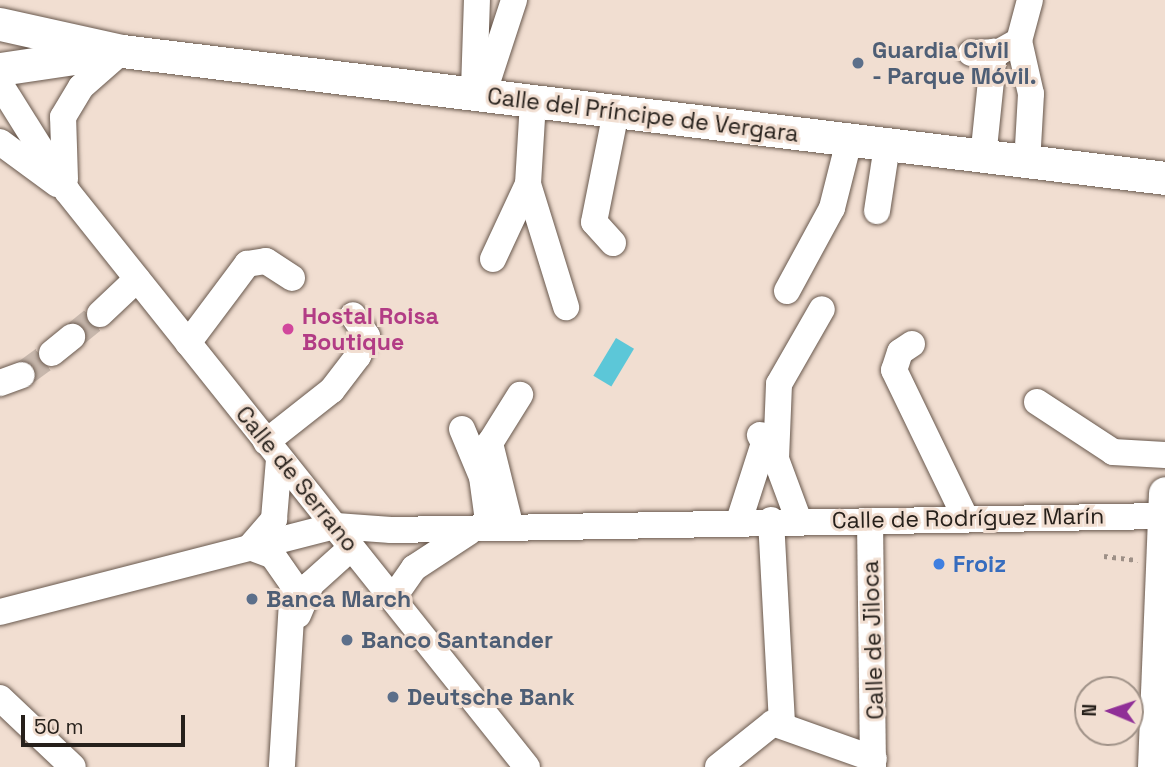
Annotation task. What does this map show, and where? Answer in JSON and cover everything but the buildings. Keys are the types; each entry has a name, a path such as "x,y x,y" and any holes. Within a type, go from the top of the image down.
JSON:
{"main road":[{"name":"Calle del Príncipe de Vergara","path":"0,24 122,51 1027,164 1165,178"},
{"name":"Calle del Príncipe de Vergara","path":"0,69 122,51"},
{"path":"1154,767 1165,509"}],"street":[{"path":"477,0 478,94"},
{"path":"478,94 514,0"},
{"path":"1027,164 1031,94 1019,41 1030,0"},
{"path":"983,158 983,53 1019,41"},
{"path":"66,191 63,117 81,87 122,51"},
{"path":"0,84 66,191"},
{"path":"533,102 528,184 566,307"},
{"path":"613,243 594,222 616,112"},
{"path":"787,291 832,208 849,141"},
{"path":"0,142 66,191"},
{"path":"877,211 887,146"},
{"path":"493,259 528,184"},
{"name":"Calle de Serrano","path":"66,191 527,767"},
{"path":"188,343 247,264 266,261 292,278"},
{"path":"100,314 137,279"},
{"path":"799,521 776,459 779,384 822,309"},
{"path":"282,767 295,623 288,569 250,547 274,519 273,451 332,390 358,356 367,336 353,315"},
{"path":"912,344 900,352 894,370 966,519"},
{"path":"492,528 490,443 520,395"},
{"path":"1037,402 1113,452 1165,455"},
{"path":"462,429 482,477 492,528"},
{"path":"739,521 764,443 760,435"},
{"name":"Calle de Rodríguez Marín","path":"0,612 336,526 492,528 771,520 870,521 1165,509"},
{"path":"718,767 766,727 782,723 771,520"},
{"name":"Calle de Jiloca","path":"782,723 874,763 870,521"},
{"name":"Calle de Rodríguez Marín","path":"393,598 414,568 444,543 492,528"},
{"path":"295,623 311,584 351,548"},
{"path":"0,698 73,767"}],"water":[{"path":"616,338 634,349 611,387 593,376"}],"tunnel":[{"path":"72,337 100,314"},
{"path":"22,375 52,353"}],"place":[{"name":"Guardia Civil - Parque Móvil.","path":"858,63"},
{"name":"Hostal Roisa Boutique","path":"288,329"},
{"name":"Froiz","path":"939,564"},
{"name":"Banca March","path":"252,599"},
{"name":"Banco Santander","path":"347,640"},
{"name":"Deutsche Bank","path":"393,697"}]}
